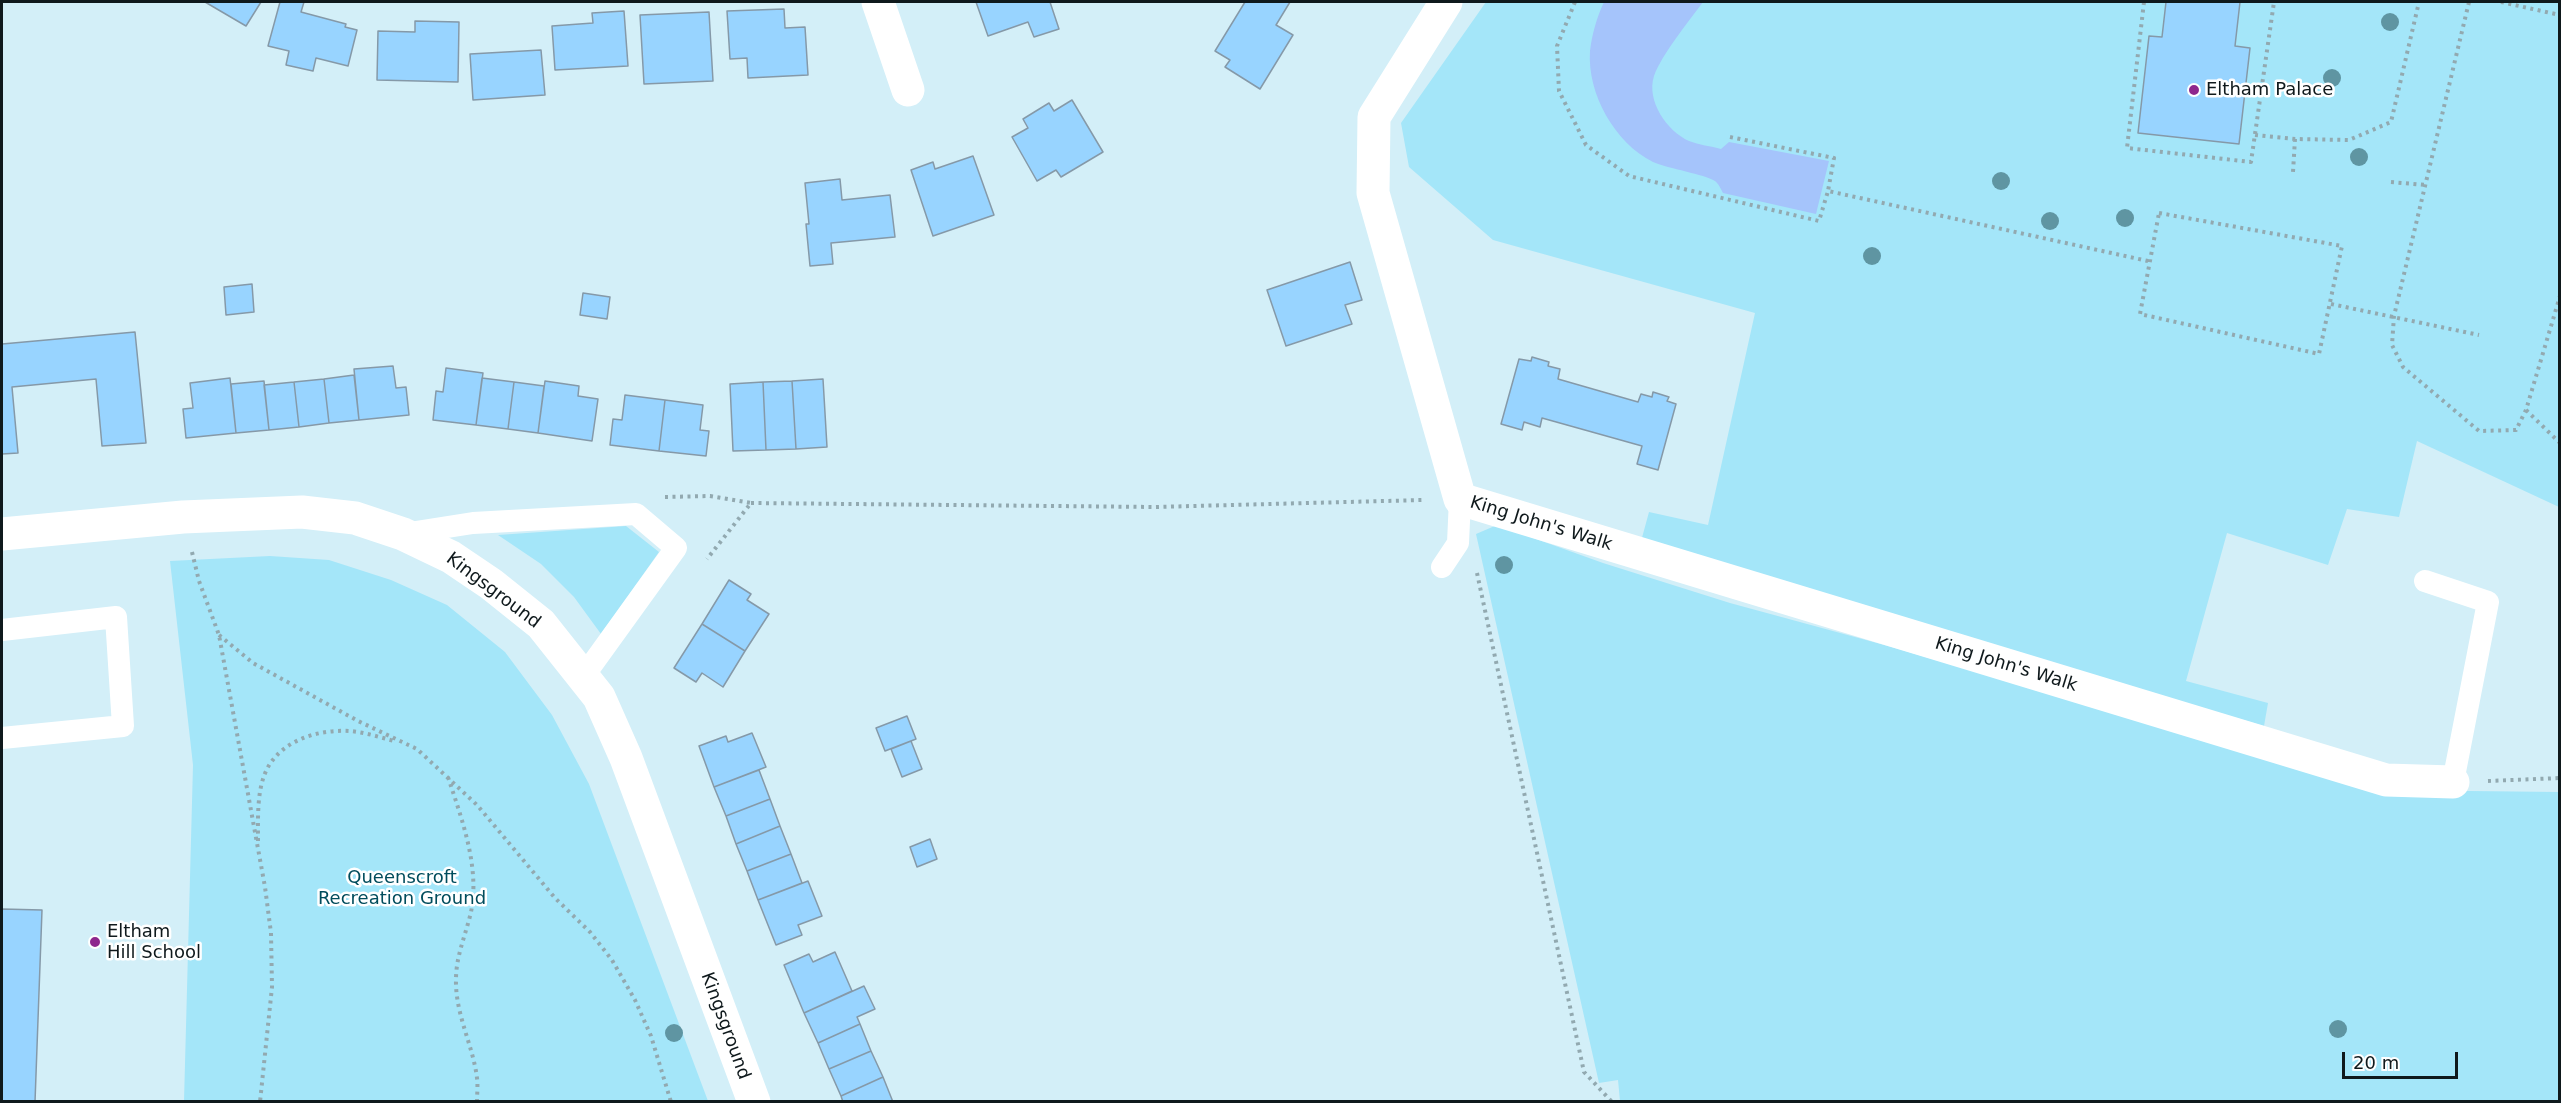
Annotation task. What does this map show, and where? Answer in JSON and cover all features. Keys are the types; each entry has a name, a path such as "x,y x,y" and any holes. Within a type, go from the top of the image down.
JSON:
{"street":[{"path":"878,2 908,90"},
{"name":"King John's Walk","path":"1446,2 1374,117 1373,193 1460,499 2386,780 2453,782"},
{"name":"Kingsground","path":"2,534 183,517 302,512 355,518 403,534 451,557 533,617 599,697 626,758 754,1101"}],"lane":[{"path":"1442,567 1458,543 1460,499"},
{"path":"403,534 473,523 636,514 676,548 583,677"},
{"path":"2425,581 2488,602 2453,782"},
{"path":"2,630 116,617 123,726 2,738"}],"path":[{"path":"1575,2 1557,46 1559,91 1586,145 1629,176 1819,221 1828,191 1834,158 1730,137"},
{"path":"2144,2 2127,148 2251,162 2274,2"},
{"path":"2255,135 2295,139 2349,140 2391,122 2419,2"},
{"path":"2469,2 2394,316 2392,345 2403,367 2479,431 2516,430 2526,410 2559,296"},
{"path":"2501,2 2559,15"},
{"path":"2295,139 2293,172 2296,172"},
{"path":"2391,182 2426,185"},
{"path":"1828,191 2148,261"},
{"path":"2159,213 2342,246 2331,304 2319,354 2140,314 2148,261 2159,213"},
{"path":"2331,304 2479,335"},
{"path":"2526,410 2559,443"},
{"path":"751,503 1155,507 1460,499"},
{"path":"183,517 199,581 219,635 271,933 272,987 260,1101"},
{"path":"1476,567 1584,1072 1612,1101"},
{"path":"219,635 254,663 417,749 500,830 555,898 590,932 612,960 635,1000 651,1036 671,1101"},
{"path":"257,847 259,807 264,776 277,754 297,740 327,731 351,731 400,742"},
{"path":"447,776 464,824 474,884 471,911 459,954 456,980 459,1008 477,1078 477,1101"},
{"path":"2453,782 2559,778"}],"green space":[{"name":"Eltham Palace","path":"1486,2 2559,2 2559,507 2417,441 2399,517 2347,509 2328,565 2227,533 2186,681 2268,703 2264,726 1640,545 1649,512 1708,525 1755,313 1493,240 1409,167 1401,123"},
{"path":"1497,525 1603,563 1730,603 1888,646 2380,790 2559,792 2559,1101 1620,1101 1618,1080 1599,1083 1476,534"},
{"path":"626,526 659,552 601,634 574,597 541,564 498,535"},
{"name":"Queenscroft Recreation Ground","path":"270,556 329,560 391,580 447,605 505,652 552,715 589,784 708,1101 184,1101 193,765 170,561"}],"shaded area":[{"path":"1604,2 1703,2 1669,48 1654,76 1653,95 1660,114 1673,130 1697,144 1721,149 1729,142 1829,161 1816,214 1723,193 1715,181 1653,162 1639,154 1627,143 1606,116 1593,84 1590,67 1592,38"}],"building":[{"path":"205,2 261,2 246,26"},
{"path":"280,2 304,2 301,12 346,24 345,27 357,30 348,66 316,58 313,71 286,65 289,51 268,46"},
{"path":"976,2 1050,2 1059,29 1034,37 1028,22 988,36"},
{"path":"1245,2 1290,2 1276,25 1293,35 1260,89 1225,67 1230,60 1215,51"},
{"name":"Eltham Palace","path":"2166,2 2240,2 2235,46 2250,48 2239,144 2138,133 2149,36 2162,37"},
{"path":"784,9 785,28 805,27 808,75 748,78 747,58 730,59 727,11"},
{"path":"624,11 628,66 555,70 552,26 593,23 592,13"},
{"path":"709,12 713,81 644,84 640,15"},
{"path":"415,21 459,22 458,82 377,80 378,31 415,32"},
{"path":"541,50 545,95 473,100 470,54"},
{"path":"1072,100 1103,152 1061,177 1056,170 1037,181 1012,137 1028,128 1023,119 1049,103 1054,111"},
{"path":"973,156 994,215 933,236 911,170 933,162 935,169"},
{"path":"840,179 842,200 890,195 895,237 831,243 833,264 810,266 805,183"},
{"path":"1350,262 1362,300 1345,305 1352,324 1286,346 1267,290"},
{"path":"252,284 254,312 226,315 224,287"},
{"path":"583,293 610,297 607,319 580,315"},
{"path":"135,332 146,443 102,446 96,379 12,387 18,453 2,454 2,344"},
{"path":"1532,357 1549,362 1548,366 1560,369 1558,379 1638,402 1641,394 1652,397 1653,392 1669,397 1667,401 1676,404 1658,470 1637,464 1642,446 1542,418 1540,427 1524,422 1522,430 1501,424 1519,359 1531,361"},
{"path":"393,366 396,388 406,387 409,415 359,420 354,369"},
{"path":"446,368 483,373 476,425 433,420 436,391 443,392"},
{"path":"354,375 359,420 329,423 324,379"},
{"path":"230,378 236,433 186,438 183,409 193,408 190,383"},
{"path":"482,378 514,382 508,429 476,425"},
{"path":"324,379 329,423 299,427 294,382"},
{"path":"823,379 827,447 796,449 792,381"},
{"path":"264,381 269,430 236,433 231,384"},
{"path":"545,381 579,386 578,396 598,399 592,441 538,433"},
{"path":"792,381 796,449 766,450 763,382"},
{"path":"294,382 299,427 269,430 264,385"},
{"path":"514,382 544,386 538,433 508,429"},
{"path":"763,382 766,450 733,451 730,384"},
{"path":"625,395 665,400 659,451 610,445 613,419 622,420"},
{"path":"665,400 703,405 700,430 709,431 706,456 659,451"},
{"path":"729,580 751,594 747,600 769,614 745,651 702,624"},
{"path":"702,624 745,651 723,687 702,673 696,682 674,668"},
{"path":"907,716 916,739 885,751 876,728"},
{"path":"752,733 766,767 714,787 699,746 726,736 728,742"},
{"path":"911,741 922,769 902,777 891,749"},
{"path":"759,770 770,799 726,816 714,787"},
{"path":"770,799 780,826 736,844 726,816"},
{"path":"780,826 791,854 747,871 736,844"},
{"path":"930,839 937,859 917,867 910,847"},
{"path":"791,854 802,883 758,900 747,871"},
{"path":"808,881 822,916 798,925 802,935 776,945 758,900"},
{"path":"2,909 42,910 35,1102 2,1102"},
{"path":"835,952 852,991 804,1013 784,965 809,954 813,962"},
{"path":"864,986 875,1009 857,1017 860,1024 818,1043 804,1013"},
{"path":"860,1024 871,1051 829,1069 818,1043"},
{"path":"871,1051 883,1077 841,1096 829,1069"},
{"path":"883,1077 893,1102 843,1102 841,1096"}],"place":[{"name":"Eltham Palace","path":"2194,90"},
{"name":"Eltham Hill School","path":"95,942"}]}
